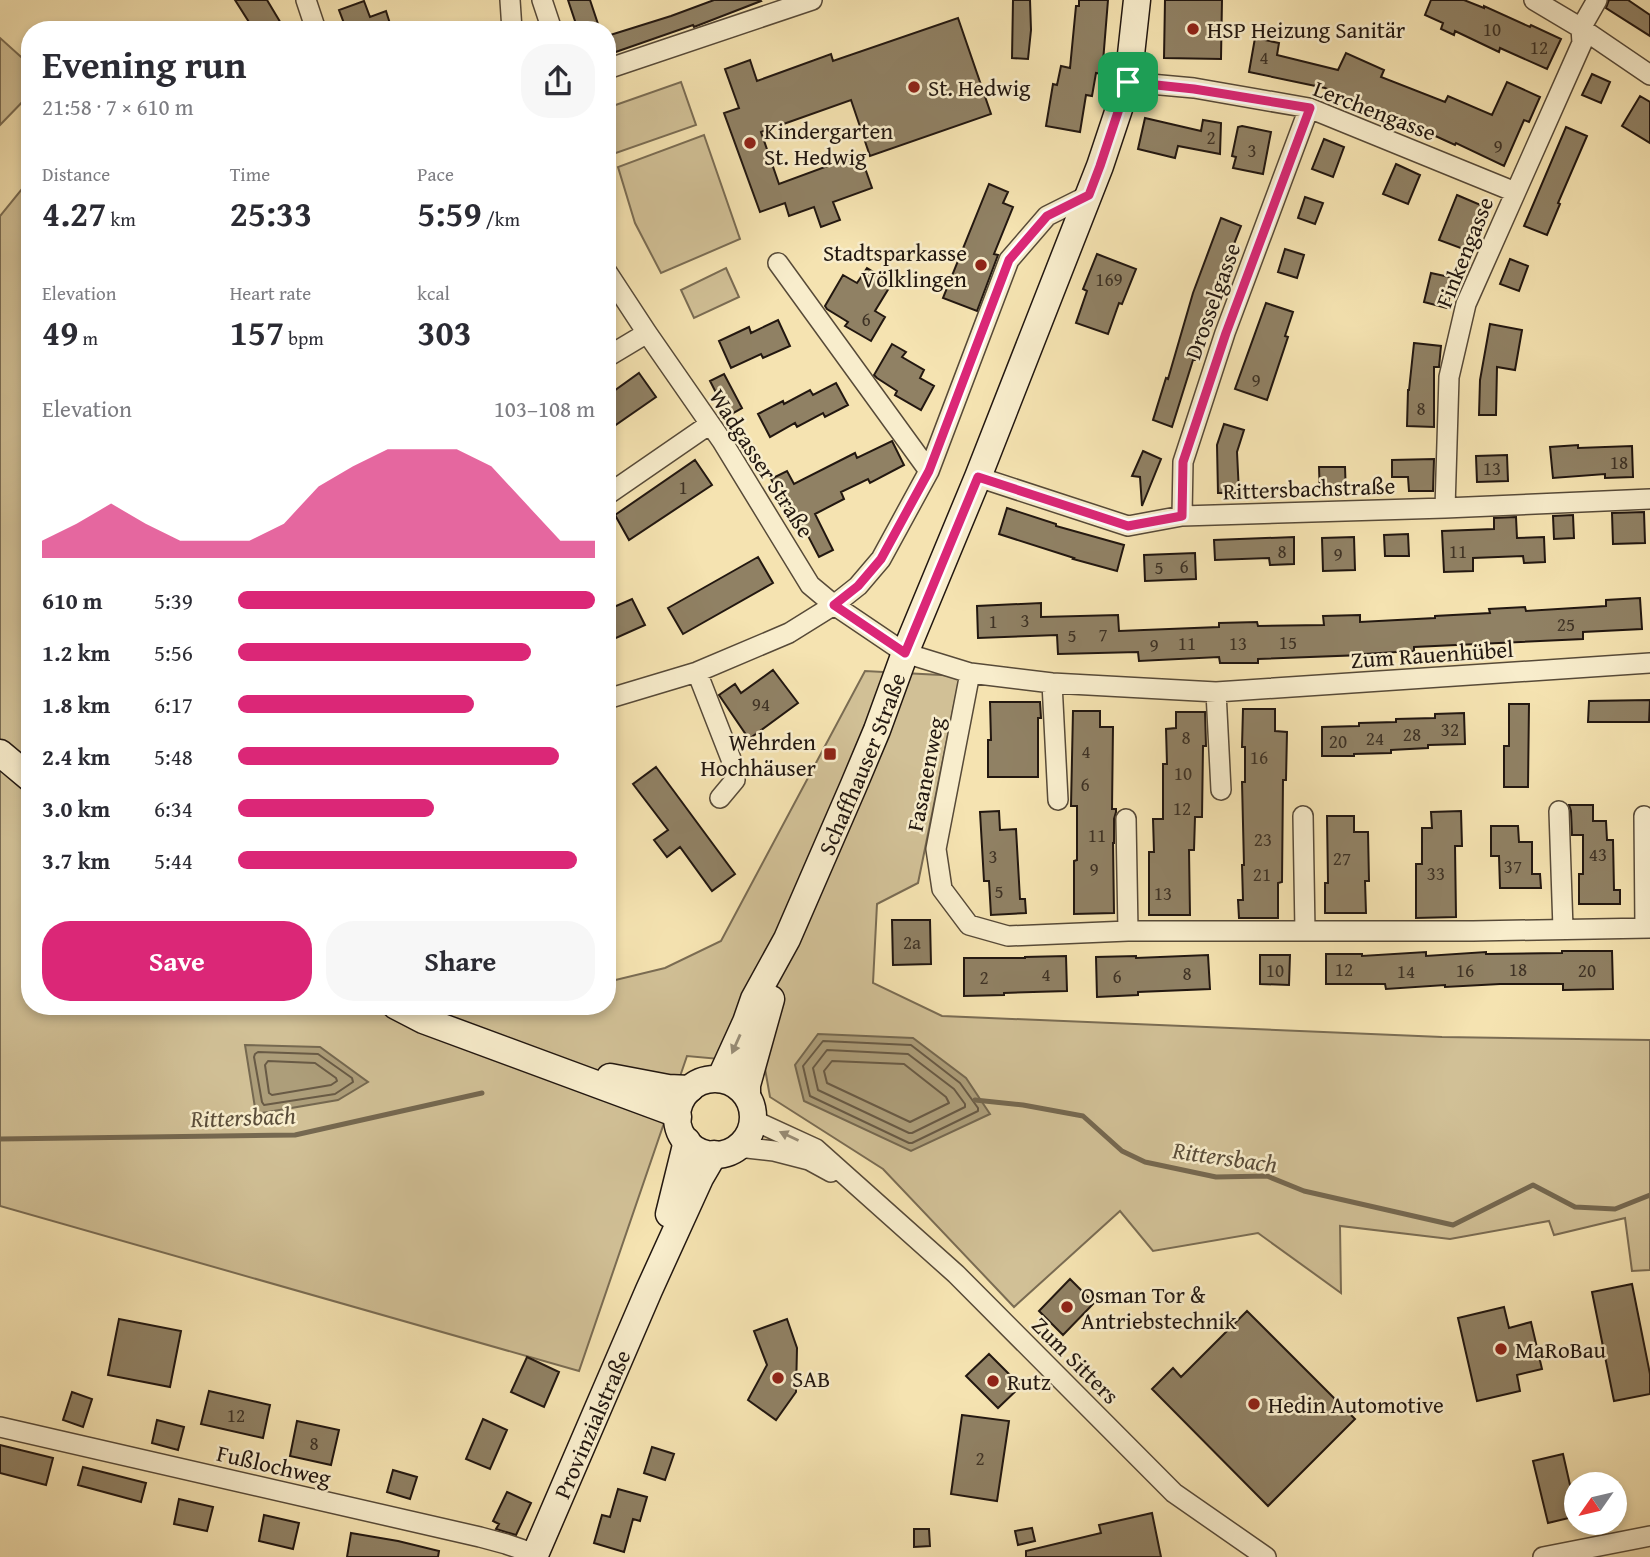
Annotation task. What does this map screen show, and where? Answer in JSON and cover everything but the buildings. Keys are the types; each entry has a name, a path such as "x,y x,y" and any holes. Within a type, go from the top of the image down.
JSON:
{"street":[{"path":"306,0 313,21"},
{"path":"510,0 511,21"},
{"path":"542,0 549,21"},
{"path":"616,66 812,0"},
{"name":"Schaffhauser Straße","path":"720,1079 754,999 787,939 867,753 1089,195 1128,82 1137,0"},
{"path":"1534,0 1650,75"},
{"name":"Finkengasse","path":"1445,508 1450,377 1466,304 1582,43 1581,28 1597,0"},
{"name":"Lerchengasse","path":"1128,82 1194,89 1310,108 1515,192"},
{"name":"Drosselgasse","path":"1182,516 1183,462 1226,333 1310,108"},
{"path":"616,696 697,672 789,633 834,605 858,586 881,559 929,471 1009,260 1047,216 1089,195"},
{"path":"778,263 929,471"},
{"name":"Wadgasser Straße","path":"616,286 710,424 810,584 834,605 905,653"},
{"path":"616,351 647,332"},
{"path":"616,489 710,424"},
{"name":"Rittersbachstraße","path":"978,477 1128,526 1182,516 1650,499"},
{"name":"Zum Rauenhübel","path":"905,653 970,673 1052,683 1216,692 1650,663"},
{"path":"697,672 731,759 735,780 720,798"},
{"name":"Fasanenweg","path":"970,673 936,849 942,889 969,925 1008,936 1128,931 1647,928 1644,816"},
{"path":"1052,683 1058,800"},
{"path":"1216,692 1221,790"},
{"path":"0,753 21,770"},
{"path":"1559,811 1563,929"},
{"path":"1303,816 1305,931"},
{"path":"1126,819 1128,931"},
{"name":"Schaffhauser Straße","path":"750,1108 747,1085 787,939"},
{"path":"413,1015 672,1112 682,1129 695,1148 704,1153 726,1151 746,1139 751,1130 750,1108 740,1087 720,1079 709,1079 690,1089 679,1107 682,1129"},
{"path":"539,1064 668,1088 690,1089"},
{"name":"Zum Sitters","path":"750,1108 816,1149 956,1275 1174,1493 1254,1554"},
{"name":"Provinzialstraße","path":"649,1290 681,1170 682,1129"},
{"name":"Zum Sitters","path":"726,1151 774,1151 809,1160 859,1188"},
{"name":"Provinzialstraße","path":"534,1556 699,1178 726,1151"},
{"name":"Fußlochweg","path":"0,1427 480,1537 534,1556"},
{"path":"1543,1557 1650,1536"}],"shaded area":[{"path":"0,38 21,57 21,103 0,125"},
{"path":"681,82 696,125 616,153 616,105"},
{"path":"704,135 740,239 661,273 635,223 618,167"},
{"path":"21,190 21,1015 616,1015 616,980 665,968 721,941 865,671 960,676 918,883 877,904 873,983 942,1016 1442,1037 1650,1040 1650,1270 1632,1271 1625,1218 1554,1235 1549,1221 1450,1239 1340,1226 1341,1293 1258,1233 1153,1251 1120,1211 1014,1307 883,1169 770,1097 764,1063 687,1056 579,1371 0,1206 0,216"},
{"path":"726,268 739,297 694,318 681,290"}],"water":[{"path":"818,1034 913,1038 966,1078 990,1114 911,1151 804,1101 795,1065"},
{"path":"245,1045 320,1047 368,1082 338,1100 256,1114"}],"waterway":[{"name":"Rittersbach","path":"0,1139 295,1135 482,1093"},
{"name":"Rittersbach","path":"975,1100 1083,1116 1122,1151 1145,1162 1216,1177 1267,1176 1304,1191 1453,1225 1533,1185 1575,1207 1615,1209 1650,1195"}],"place":[{"name":"HSP Heizung Sanitär","path":"1193,29"},
{"name":"St. Hedwig","path":"914,87"},
{"name":"Kindergarten St. Hedwig","path":"750,143"},
{"name":"Stadtsparkasse Völklingen","path":"981,265"},
{"name":"Wehrden Hochhäuser","path":"830,754"},
{"name":"Osman Tor & Antriebstechnik","path":"1067,1307"},
{"name":"MaRoBau","path":"1501,1349"},
{"name":"SAB","path":"778,1378"},
{"name":"Rutz","path":"993,1381"},
{"name":"Hedin Automotive","path":"1254,1404"}],"route":[{"path":"1128,82 1194,89 1310,108 1226,333 1183,462 1182,516 1128,526 978,477 905,653 834,605 858,586 881,559 929,471 1009,260 1047,216 1089,195 1128,82"}]}
